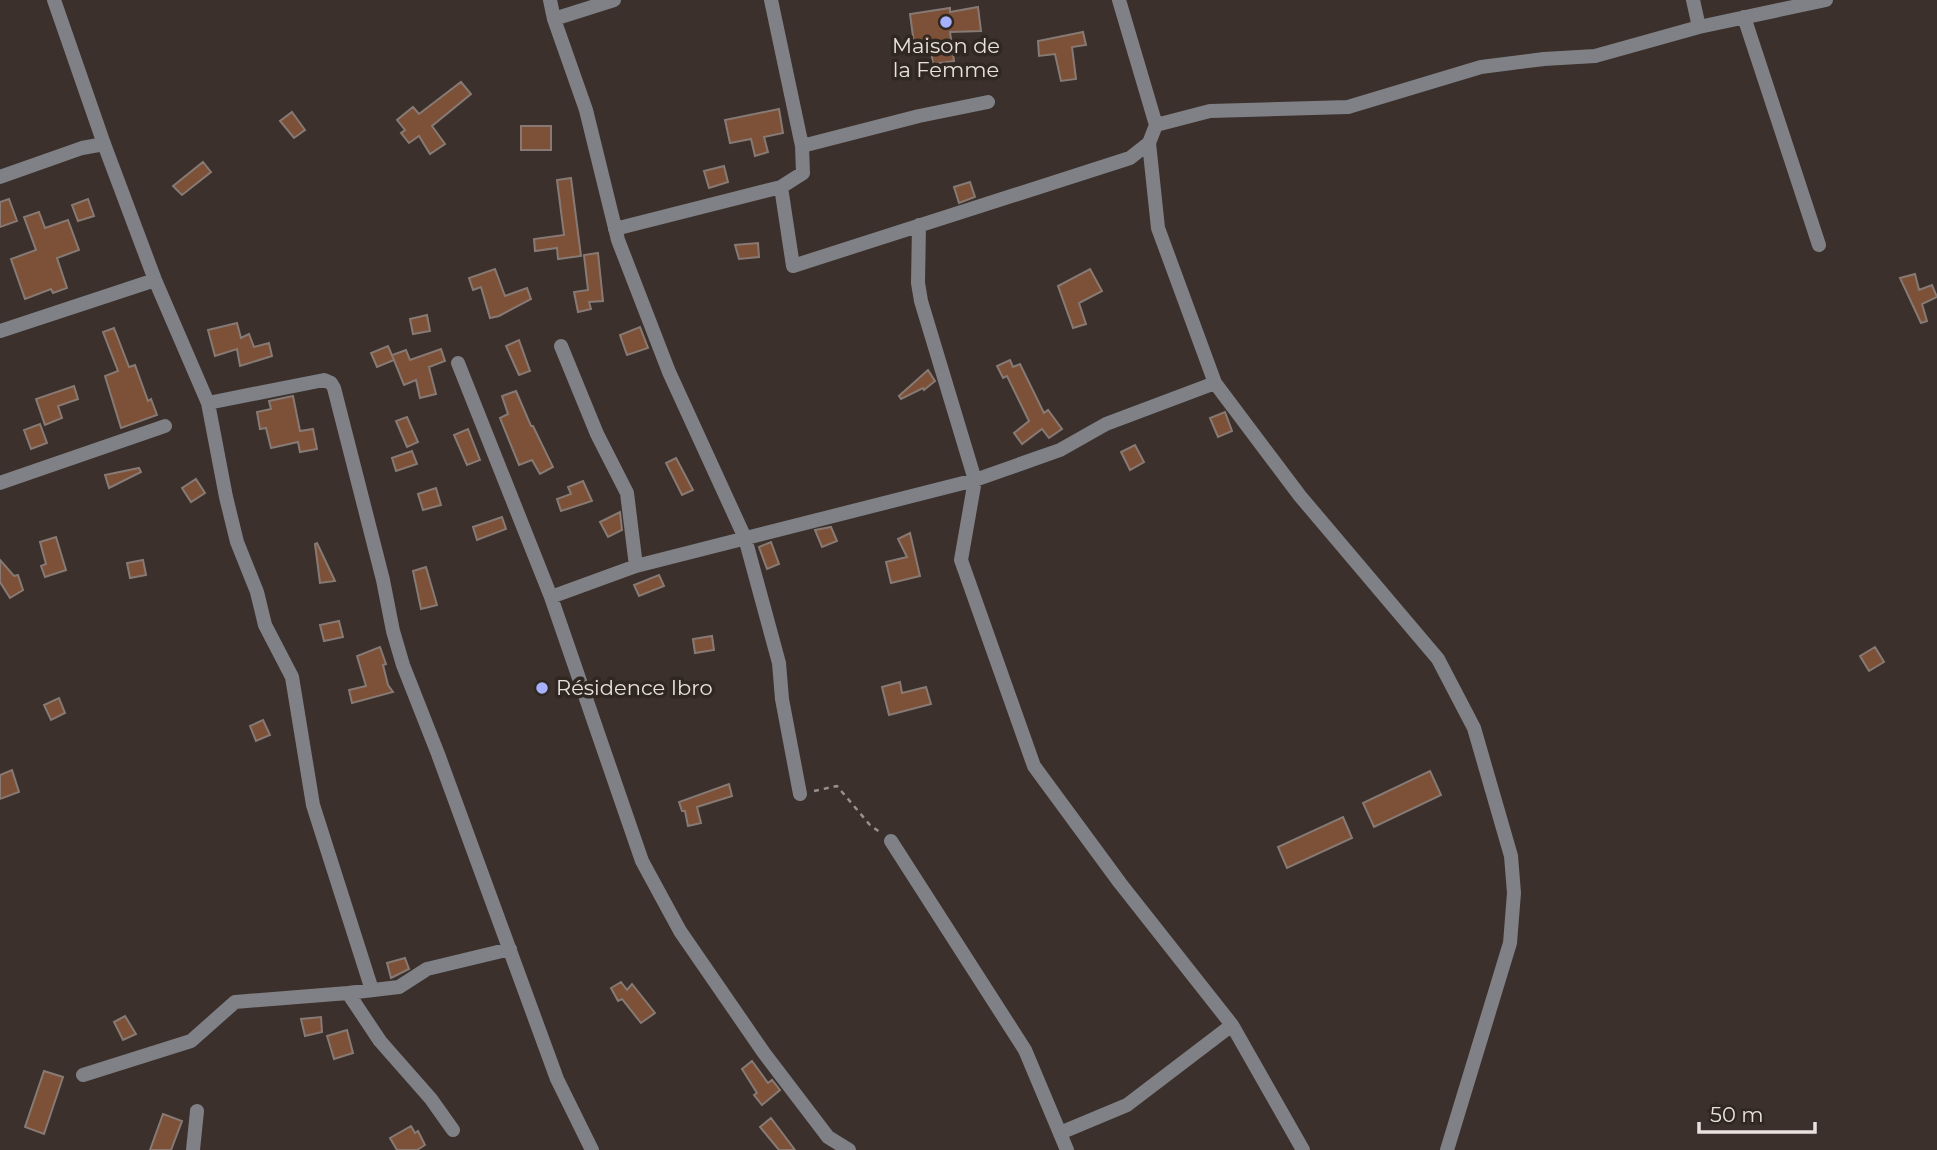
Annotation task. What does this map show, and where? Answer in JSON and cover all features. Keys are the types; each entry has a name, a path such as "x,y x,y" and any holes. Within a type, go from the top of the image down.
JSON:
{"street":[{"path":"54,0 155,280 208,403 237,542 257,592 265,625 292,677 313,805 372,990"},
{"path":"550,0 554,19 586,110 615,229 669,372 744,538 779,663 782,699 800,794"},
{"path":"554,19 614,0"},
{"path":"615,229 781,187 803,173 802,146 771,0"},
{"path":"1119,0 1156,125 1149,143 1158,228 1215,383 1300,496 1438,659 1474,728 1511,856 1514,893 1510,943 1447,1150"},
{"path":"1693,0 1699,27"},
{"path":"1156,125 1210,111 1348,107 1481,67 1595,56 1699,27 1826,0"},
{"path":"1744,17 1819,245"},
{"path":"802,146 919,116 988,102"},
{"path":"781,187 793,265 1130,158 1149,143"},
{"path":"0,177 82,148 104,144"},
{"path":"919,225 918,283 921,301 975,480 961,560 1034,766 1120,883 1233,1026 1303,1150"},
{"path":"0,331 155,280"},
{"path":"561,346 597,434 627,493 636,566"},
{"path":"458,363 551,597 642,862 680,931 764,1053 828,1138 849,1150"},
{"path":"208,403 324,380 334,388 403,665 557,1079 592,1150"},
{"path":"551,597 636,566 975,480 1060,450 1106,424 1215,383"},
{"path":"0,483 165,426"},
{"path":"891,841 1025,1050 1067,1150"},
{"path":"83,1075 191,1041 235,1002 399,987 427,969 510,949"},
{"path":"348,993 380,1041 431,1099 453,1130"},
{"path":"1060,1132 1126,1105 1233,1026"},
{"path":"193,1150 197,1111"}],"path":[{"path":"800,794 838,786 870,825 891,841"}],"building":[{"path":"978,7 981,31 950,32 954,61 933,64 930,42 914,44 910,14 950,8 950,12"},
{"path":"1083,32 1086,45 1072,47 1076,79 1061,81 1055,54 1039,56 1038,41"},
{"path":"461,82 471,94 432,126 445,144 430,154 419,136 409,143 401,133 405,130 397,120 413,107 419,114"},
{"path":"779,109 783,133 764,137 768,152 755,156 751,139 730,143 725,120"},
{"path":"292,112 305,130 294,138 280,121"},
{"path":"521,126 551,126 551,150 521,150"},
{"path":"203,162 211,172 182,195 173,186"},
{"path":"724,166 728,182 709,188 704,171"},
{"path":"571,178 581,256 558,259 557,248 535,251 534,239 564,235 557,180"},
{"path":"970,182 975,197 959,203 954,187"},
{"path":"9,199 17,221 0,227 0,202"},
{"path":"88,199 94,216 78,221 72,205"},
{"path":"39,212 45,228 68,220 79,250 57,258 67,288 53,293 51,289 25,299 11,259 36,250 24,217"},
{"path":"758,243 759,257 739,259 735,245"},
{"path":"598,253 603,301 589,302 591,309 578,312 574,292 588,290 584,255"},
{"path":"495,269 505,296 527,288 531,299 490,318 481,287 473,290 469,278"},
{"path":"1090,269 1102,291 1079,303 1086,324 1073,328 1058,286"},
{"path":"1915,274 1919,290 1932,285 1937,297 1922,304 1927,321 1921,323 1900,278"},
{"path":"427,315 430,331 413,334 410,319"},
{"path":"237,323 241,338 249,334 254,347 269,343 272,356 240,366 237,349 215,356 208,330"},
{"path":"640,327 648,348 627,355 620,335"},
{"path":"114,328 129,367 135,365 148,401 151,399 157,415 121,428 105,376 118,371 103,332"},
{"path":"519,340 530,371 519,375 506,346"},
{"path":"388,346 394,360 377,367 371,353"},
{"path":"441,349 445,361 429,367 436,394 420,398 416,380 404,385 392,355 406,350 410,360"},
{"path":"1010,360 1013,367 1020,364 1044,413 1048,410 1062,429 1049,438 1042,429 1022,444 1014,433 1029,421 1007,376 1003,378 997,366"},
{"path":"928,370 935,381 924,390 923,388 901,399 899,396"},
{"path":"74,386 78,399 58,406 62,418 45,425 36,399"},
{"path":"516,391 553,467 540,474 532,460 519,465 500,418 508,414 502,396"},
{"path":"293,396 300,431 313,429 317,449 300,452 298,442 271,448 266,428 260,429 257,412 271,409 269,401"},
{"path":"1225,412 1232,431 1218,437 1210,418"},
{"path":"407,417 418,442 407,447 396,421"},
{"path":"40,424 47,443 31,449 24,430"},
{"path":"468,429 480,460 467,465 454,435"},
{"path":"1135,445 1144,462 1130,470 1121,452"},
{"path":"412,451 417,464 396,471 392,458"},
{"path":"676,458 693,490 682,495 666,463"},
{"path":"139,468 141,472 109,488 105,475"},
{"path":"196,479 205,493 191,502 182,488"},
{"path":"583,481 592,501 561,511 557,499 571,494 568,487"},
{"path":"436,488 441,505 423,510 418,494"},
{"path":"620,512 622,530 608,537 600,522"},
{"path":"502,517 506,529 477,540 473,527"},
{"path":"831,527 837,541 822,547 815,530"},
{"path":"910,533 920,576 891,583 886,562 907,557 898,539"},
{"path":"56,537 66,570 45,577 41,566 46,564 40,542"},
{"path":"771,542 779,564 767,569 759,547"},
{"path":"317,543 335,581 320,583"},
{"path":"0,560 14,576 18,575 23,590 10,598 0,582"},
{"path":"143,560 146,575 130,578 127,563"},
{"path":"426,567 437,605 421,609 413,571"},
{"path":"659,575 664,586 639,596 634,585"},
{"path":"339,621 343,637 324,641 320,625"},
{"path":"712,636 714,650 695,653 693,639"},
{"path":"380,647 386,664 383,665 388,685 393,692 352,703 349,690 366,686 357,656"},
{"path":"1875,647 1884,662 1869,671 1860,656"},
{"path":"900,682 902,693 926,687 931,704 889,715 882,687"},
{"path":"59,698 65,713 51,720 44,705"},
{"path":"263,720 270,735 256,741 250,726"},
{"path":"12,770 19,792 0,799 0,775"},
{"path":"1430,771 1441,795 1374,827 1363,803"},
{"path":"729,784 732,796 697,807 701,823 688,826 685,811 682,811 679,802"},
{"path":"1343,817 1352,838 1287,868 1278,847"},
{"path":"405,958 409,969 391,978 387,963"},
{"path":"621,982 627,990 632,984 655,1013 641,1023 622,999 618,1001 611,988"},
{"path":"125,1016 136,1034 123,1040 114,1022"},
{"path":"321,1017 322,1032 305,1036 301,1019"},
{"path":"347,1030 353,1053 334,1059 327,1036"},
{"path":"752,1061 768,1083 772,1080 780,1090 762,1105 754,1095 757,1093 742,1069"},
{"path":"44,1071 63,1077 44,1134 25,1127"},
{"path":"163,1114 182,1121 171,1150 150,1150"},
{"path":"771,1118 795,1150 779,1150 760,1127"},
{"path":"411,1126 415,1133 418,1131 425,1145 417,1150 397,1150 390,1138"}],"place":[{"name":"Maison de la Femme","path":"946,22"},
{"name":"Résidence Ibro","path":"542,688"}]}
